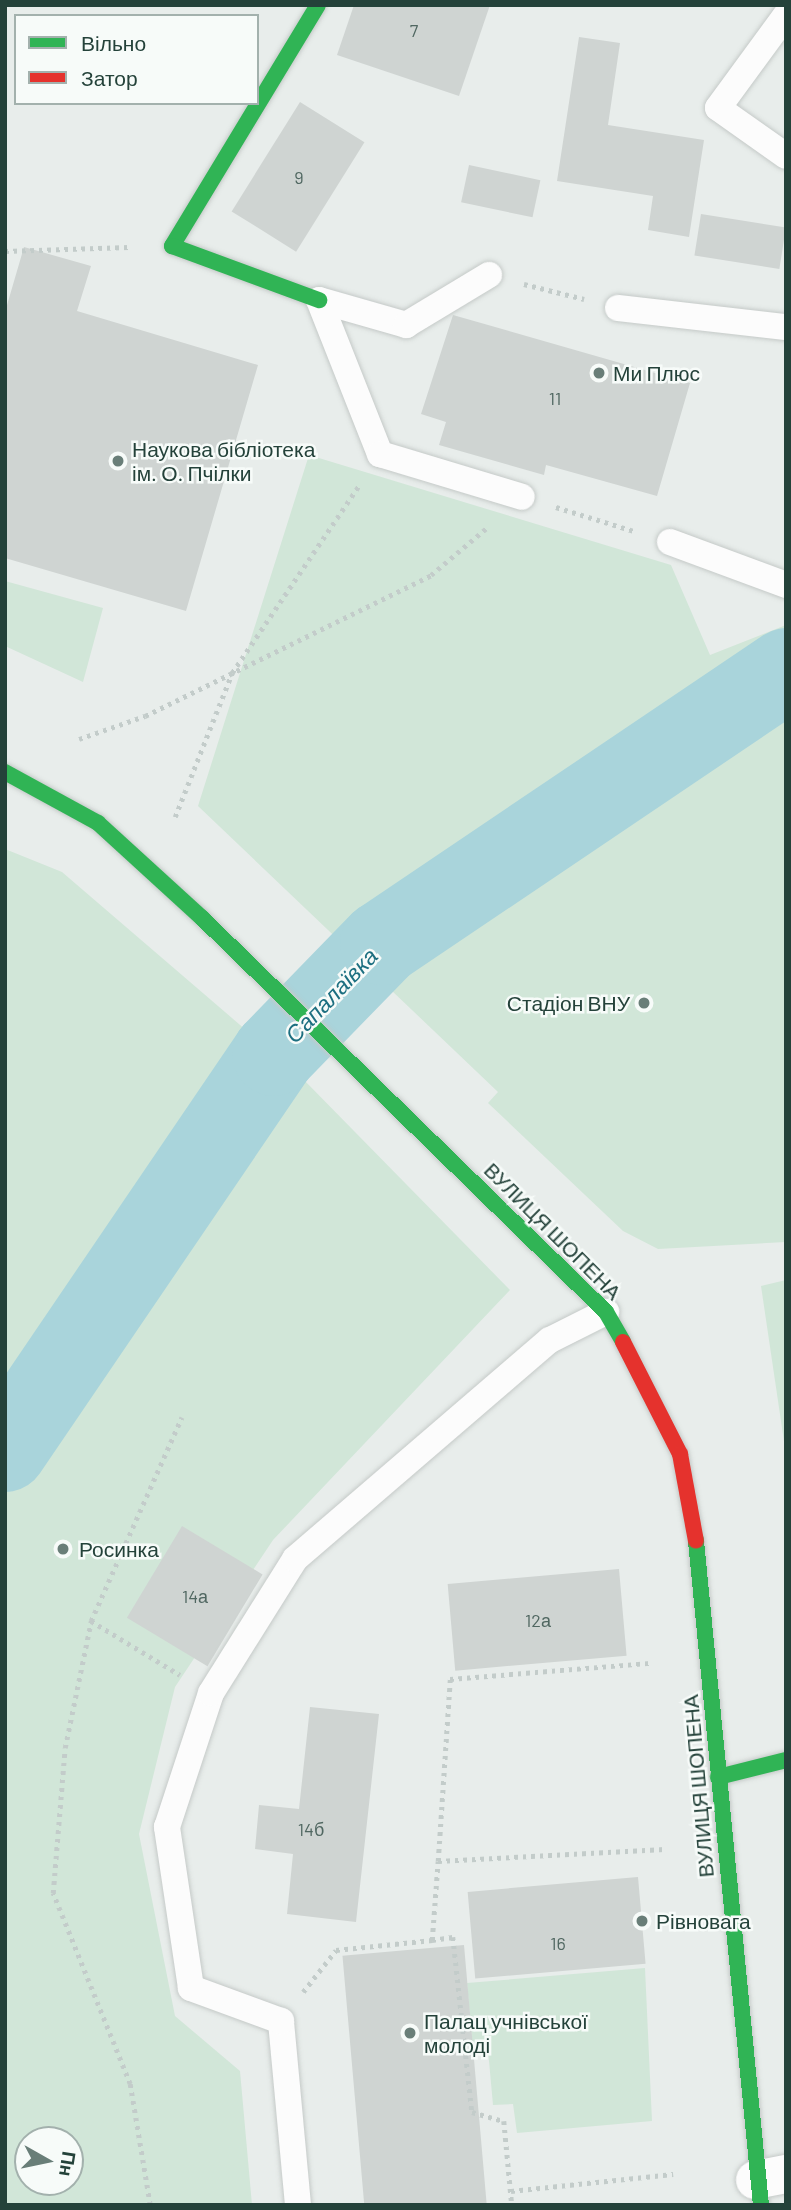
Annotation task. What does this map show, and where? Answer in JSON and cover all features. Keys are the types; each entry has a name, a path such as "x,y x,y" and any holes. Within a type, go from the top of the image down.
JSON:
{"street":[{"path":"259,102 318,5"},
{"path":"257,105 172,246 319,300"},
{"name":"ВУЛИЦЯ ШОПЕНА","path":"5,772 98,823 202,918 606,1312 680,1454 697,1548 719,1777 767,2186"},
{"path":"719,1777 786,1760"}],"lane":[{"path":"786,15 718,108 786,156"},
{"path":"319,300 406,326 489,275"},
{"path":"319,300 380,454 522,497"},
{"path":"618,308 786,327"},
{"path":"670,541 786,585"},
{"path":"298,2205 281,2021 191,1988 167,1827 211,1693 295,1559 550,1340 606,1312"}],"path":[{"path":"5,251 172,246"},
{"path":"489,275 618,308"},
{"path":"175,817 232,673 380,454"},
{"path":"79,740 145,716 431,575 522,497 670,541"},
{"path":"149,2205 130,2084 53,1892 65,1748 91,1621 182,1417"},
{"path":"91,1621 211,1693"},
{"path":"432,1940 450,1679 650,1662"},
{"path":"438,1861 665,1849"},
{"path":"281,2021 335,1950 453,1937 472,2112 504,2121 512,2205"},
{"path":"511,2190 673,2174"}],"green space":[{"path":"309,455 671,565 710,655 786,625 786,1242 658,1249 623,1231 488,1103 498,1092 198,806"},
{"path":"5,581 103,608 83,682 5,646"},
{"path":"5,849 62,872 303,1079 510,1290 273,1540 175,1687 139,1834 175,2016 240,2071 252,2205 5,2205"},
{"path":"786,1280 786,1455 761,1286"},
{"path":"645,1968 652,2121 517,2133 513,2104 493,2105 488,2050 473,2051 467,1983"}],"building":[{"path":"354,5 490,5 459,96 337,55"},
{"path":"579,37 620,43 608,125 704,140 689,237 648,230 653,196 557,181"},
{"path":"300,102 364,142 296,252 232,211"},
{"path":"469,165 540,180 533,217 461,202"},
{"path":"701,214 786,227 779,269 694,255"},
{"name":"Наукова бібліотека ім. О. Пчілки","path":"24,247 91,266 77,311 258,365 186,611 5,558 5,312"},
{"path":"453,315 690,383 657,496 546,465 544,475 439,445 446,422 421,414"},
{"name":"Росинка","path":"182,1526 263,1574 207,1666 127,1618"},
{"path":"619,1569 627,1656 455,1671 448,1584"},
{"path":"310,1707 379,1714 356,1922 287,1914 293,1854 255,1849 259,1805 299,1809"},
{"path":"638,1877 646,1964 475,1979 468,1892"},
{"name":"Палац учнівської молоді","path":"464,1945 487,2205 364,2205 342,1956"}],"waterway":[{"name":"Сапалаївка","path":"5,1450 274,1054 382,943 786,670"}],"traffic: fast":[{"path":"259,102 318,5"},
{"path":"257,105 172,246 319,300"},
{"path":"5,772 98,823 202,918 606,1312 623,1342"},
{"path":"696,1541 761,2205"},
{"path":"718,1777 786,1760"}],"traffic: jam":[{"path":"623,1342 680,1454 696,1541"}],"place":[{"name":"Ми Плюс","path":"599,373"},
{"name":"Наукова бібліотека ім. О. Пчілки","path":"118,461"},
{"name":"Стадіон ВНУ","path":"644,1003"},
{"name":"Росинка","path":"63,1549"},
{"name":"Рівновага","path":"642,1921"},
{"name":"Палац учнівської молоді","path":"410,2033"}]}
